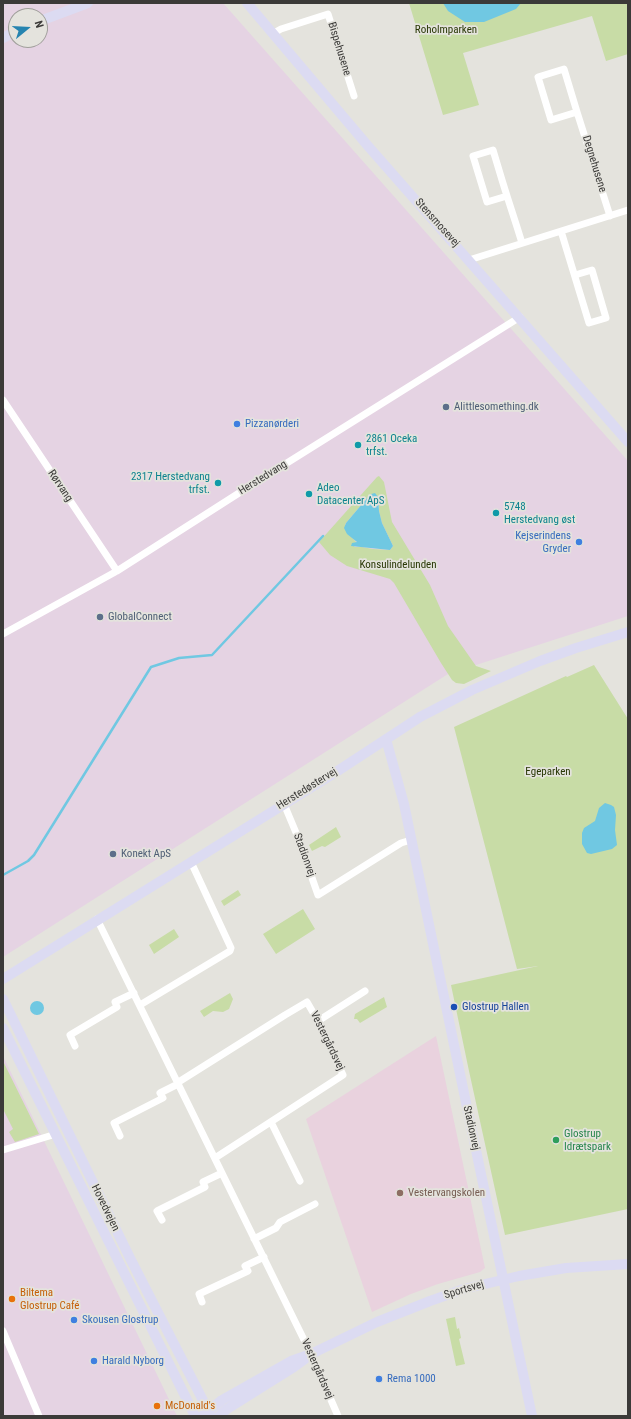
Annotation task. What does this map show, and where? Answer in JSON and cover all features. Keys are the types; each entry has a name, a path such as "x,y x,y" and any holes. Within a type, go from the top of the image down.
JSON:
{"street":[{"path":"48,19 88,3"},
{"name":"Stensmosevej","path":"247,3 368,146 520,317 628,442"},
{"name":"Bispehusene","path":"272,34 281,29 328,14 354,96"},
{"name":"Degnehusene","path":"577,112 551,120 538,76 564,68 610,216"},
{"path":"507,196 487,202 473,156 493,150 522,243"},
{"path":"469,260 628,210"},
{"path":"561,231 589,323 606,318 592,270 575,275"},
{"name":"Herstedvang","path":"3,634 117,571 520,317"},
{"name":"Rørvang","path":"3,400 117,571"},
{"name":"Herstedøstervej","path":"3,979 97,919 284,804 420,717 472,690 540,660 628,632"},
{"name":"Stadionvej","path":"386,739 404,804 532,1416"},
{"name":"Stadionvej","path":"284,804 297,835 318,895 401,842 411,840"},
{"path":"140,1006 230,951 231,948 191,862"},
{"name":"Vestergårdsvej","path":"97,919 264,1257 311,1354 338,1416"},
{"path":"318,1021 365,991"},
{"path":"75,1046 70,1035 117,1007 115,1002 134,993"},
{"name":"Hovedvejen","path":"3,999 207,1414"},
{"name":"Vestergårdsvej","path":"120,1136 114,1123 163,1098 160,1093 307,1002 318,1021 344,1075 215,1158"},
{"name":"Hovedvejen","path":"3,1028 195,1416"},
{"path":"271,1122 300,1181"},
{"path":"3,1150 56,1134"},
{"path":"162,1220 157,1211 205,1187 203,1182 222,1173"},
{"path":"254,1239 276,1228 280,1222 315,1204"},
{"path":"202,1302 198,1294 248,1270 245,1266 264,1257"},
{"name":"Sportsvej","path":"207,1414 222,1400 291,1361 311,1354 377,1322 430,1301 464,1289 503,1279 566,1268 628,1264"},
{"path":"3,1331 39,1416"},
{"name":"Sportsvej","path":"219,1416 227,1409 294,1367 311,1354"}],"shaded area":[{"path":"3,3 223,3 628,461 628,616 448,674 3,957"},
{"name":"Vestervangskolen","path":"436,1036 485,1268 480,1272 438,1284 411,1294 372,1312 306,1119"},
{"path":"3,1056 177,1416 3,1416"}],"green space":[{"name":"Roholmparken","path":"409,3 628,3 628,54 606,61 592,16 463,53 479,105 443,115"},
{"name":"Konsulindelunden","path":"379,476 384,482 392,522 430,585 448,626 476,666 491,671 464,684 456,683 452,680 394,583 390,579 347,566 330,555 319,542","holes":["368,497 379,505 382,523 393,546 390,550 354,547 357,543 346,531 346,523"]},
{"name":"Egeparken","path":"594,665 628,719 628,1209 505,1235 451,985 538,966 517,969 454,727 566,676 567,677"},
{"path":"336,827 341,837 325,847 322,846 312,851 309,845"},
{"path":"238,890 241,895 224,906 221,901"},
{"path":"303,909 315,929 276,954 263,934"},
{"path":"174,929 179,937 154,954 149,945"},
{"path":"230,993 233,999 229,1009 223,1012 213,1011 204,1017 200,1011"},
{"path":"384,997 387,1007 360,1023 357,1019 354,1019 355,1014"},
{"path":"3,1061 39,1134 15,1142 9,1132 13,1129 3,1109"},
{"path":"455,1317 457,1329 459,1328 461,1338 459,1339 465,1364 456,1366 446,1319"}],"water":[{"path":"443,3 521,3 516,9 484,22 465,22 448,11"},
{"path":"375,493 378,497 382,523 393,546 390,550 351,546 352,543 357,542 347,534 344,528 346,523 368,497"},
{"path":"605,803 614,807 616,815 615,830 617,845 612,849 591,854 587,853 582,844 582,833 584,828 595,821 599,808"},
{"path":"37,1001 42,1003 44,1008 42,1013 37,1015 32,1013 30,1008 32,1003"}],"waterway":[{"path":"3,875 28,861 34,855 151,667 179,658 212,655 323,536"}],"place":[{"name":"Alittlesomething.dk","path":"446,407"},
{"name":"Pizzanørderi","path":"237,424"},
{"name":"2861 Oceka trfst.","path":"358,445"},
{"name":"2317 Herstedvang trfst.","path":"218,483"},
{"name":"Adeo Datacenter ApS","path":"309,494"},
{"name":"5748 Herstedvang øst","path":"496,513"},
{"name":"Kejserindens Gryder","path":"579,542"},
{"name":"GlobalConnect","path":"100,617"},
{"name":"Konekt ApS","path":"113,854"},
{"name":"Glostrup Hallen","path":"454,1007"},
{"name":"Glostrup Idrætspark","path":"556,1140"},
{"name":"Vestervangskolen","path":"400,1193"},
{"name":"Biltema Glostrup Café","path":"12,1299"},
{"name":"Skousen Glostrup","path":"74,1320"},
{"name":"Harald Nyborg","path":"94,1361"},
{"name":"Rema 1000","path":"379,1379"},
{"name":"McDonald's","path":"157,1406"}]}
